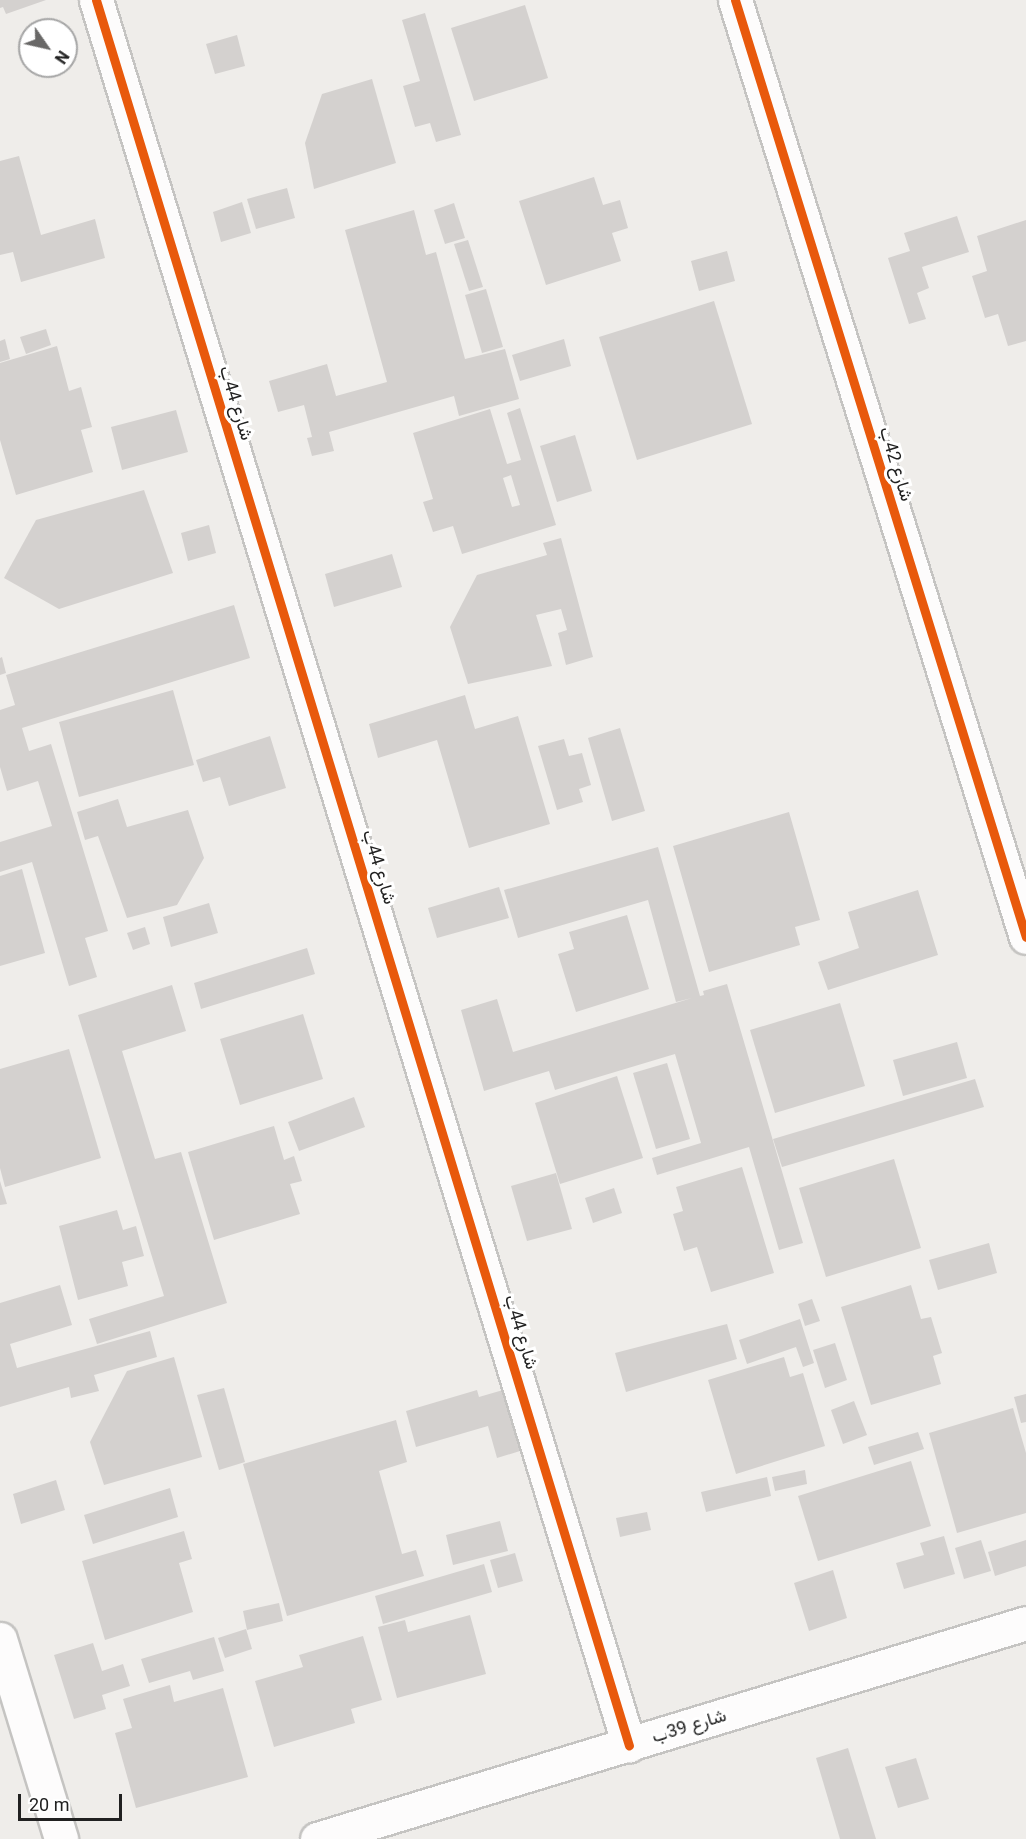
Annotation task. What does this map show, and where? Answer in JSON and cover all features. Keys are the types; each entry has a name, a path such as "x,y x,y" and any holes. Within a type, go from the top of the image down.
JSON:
{"street":[{"name":"شارع 44ب","path":"96,0 629,1745"},
{"name":"شارع 42ب","path":"735,0 1023,919"},
{"name":"شارع 39ب","path":"317,1839 1026,1623"},
{"path":"0,1639 61,1839"}],"building":[{"path":"0,0 46,0 6,14 3,7 0,8"},
{"path":"525,5 548,78 474,101 451,28"},
{"path":"425,13 461,135 436,142 430,123 415,127 403,86 420,81 402,20"},
{"path":"237,35 245,66 215,74 206,44"},
{"path":"372,79 396,163 314,189 305,143 322,94"},
{"path":"19,156 41,235 95,219 105,258 21,282 13,252 0,255 0,161"},
{"path":"594,177 603,205 620,200 628,228 612,233 621,261 546,285 519,201"},
{"path":"287,188 295,218 256,229 247,199"},
{"path":"242,202 251,233 221,242 213,212"},
{"path":"454,203 465,238 445,244 434,210"},
{"path":"414,210 426,255 436,252 465,359 505,349 519,399 459,416 454,396 329,432 334,451 312,456 307,438 312,437 304,405 278,412 269,381 327,364 336,396 387,382 345,230"},
{"path":"957,216 969,252 922,267 929,288 917,293 926,319 909,324 888,258 910,251 904,233"},
{"path":"1026,220 1026,341 1008,346 998,314 985,318 972,276 987,271 977,236"},
{"path":"468,240 483,287 469,291 454,244"},
{"path":"727,251 735,281 699,291 691,261"},
{"path":"486,289 503,347 482,353 465,295"},
{"path":"714,301 752,424 637,460 599,337"},
{"path":"46,329 51,345 26,354 20,337"},
{"path":"5,339 10,359 0,362 0,341"},
{"path":"564,339 571,366 520,381 512,355"},
{"path":"57,346 69,391 81,387 92,427 81,430 93,472 16,495 0,440 0,363"},
{"path":"520,408 556,525 462,554 453,526 433,532 423,502 433,499 413,433 490,409 507,464 521,460 507,413","holes":["511,475 520,505 512,507 503,478"]},
{"path":"176,410 188,452 122,470 111,427"},
{"path":"575,435 592,491 557,502 540,446"},
{"path":"144,490 173,573 59,609 4,578 36,520"},
{"path":"209,525 216,553 188,561 181,533"},
{"path":"561,538 593,657 566,665 558,633 567,630 561,609 536,615 552,666 468,684 450,627 477,575 547,555 543,543"},
{"path":"392,554 402,587 334,607 325,574"},
{"path":"234,605 250,658 22,728 29,751 51,744 108,931 85,938 97,977 69,986 32,862 0,872 0,842 52,826 38,781 7,791 0,767 0,710 15,705 6,675"},
{"path":"2,657 6,673 0,675 0,658"},
{"path":"173,690 194,765 79,797 59,722"},
{"path":"465,695 475,729 518,716 550,824 469,848 437,740 378,758 369,724"},
{"path":"620,728 645,811 612,821 588,738"},
{"path":"270,736 286,788 229,806 220,777 203,782 196,760"},
{"path":"564,739 569,756 582,753 591,785 579,789 583,802 557,810 538,746"},
{"path":"118,799 127,827 188,810 204,858 177,905 127,918 98,836 85,840 77,812"},
{"path":"789,812 820,920 795,927 800,945 709,972 673,846"},
{"path":"658,847 700,996 704,995 703,991 727,984 803,1243 779,1250 749,1147 657,1175 652,1158 701,1143 675,1054 555,1090 549,1071 484,1091 461,1010 497,999 513,1052 692,998 676,1002 648,900 518,938 504,890"},
{"path":"22,869 45,953 0,966 0,876"},
{"path":"499,887 509,918 437,938 428,908"},
{"path":"918,890 938,955 828,990 818,962 859,948 848,912"},
{"path":"209,903 218,933 171,947 163,917"},
{"path":"627,915 649,989 576,1012 558,954 574,949 569,932"},
{"path":"145,927 150,944 133,950 127,933"},
{"path":"307,948 315,974 201,1009 194,983"},
{"path":"172,985 186,1031 122,1051 155,1159 181,1152 227,1303 97,1344 89,1319 164,1296 78,1015"},
{"path":"840,1003 865,1086 775,1113 750,1030"},
{"path":"303,1014 323,1079 240,1105 220,1039"},
{"path":"957,1042 967,1078 903,1096 893,1060"},
{"path":"69,1049 101,1158 5,1187 0,1168 0,1069"},
{"path":"667,1063 690,1139 656,1149 633,1073"},
{"path":"617,1076 643,1158 560,1184 535,1103"},
{"path":"975,1079 984,1107 782,1167 773,1139"},
{"path":"354,1097 365,1127 299,1151 288,1122"},
{"path":"274,1126 284,1160 294,1156 302,1181 290,1184 300,1214 214,1240 188,1152"},
{"path":"894,1159 921,1248 826,1277 799,1188"},
{"path":"742,1167 774,1273 711,1292 697,1247 684,1251 673,1214 683,1211 676,1187"},
{"path":"556,1173 572,1229 527,1241 511,1186"},
{"path":"0,1181 7,1204 0,1205"},
{"path":"614,1188 622,1213 593,1223 585,1198"},
{"path":"117,1210 123,1230 136,1226 144,1256 122,1262 128,1286 78,1300 59,1226"},
{"path":"989,1243 997,1273 938,1290 929,1260"},
{"path":"60,1285 72,1325 10,1344 17,1368 150,1331 157,1357 94,1375 99,1391 71,1398 69,1387 0,1407 0,1303"},
{"path":"911,1285 921,1319 931,1317 942,1353 933,1356 941,1384 871,1405 841,1307"},
{"path":"812,1299 820,1321 805,1326 798,1304"},
{"path":"800,1319 814,1363 803,1367 796,1347 747,1364 739,1340"},
{"path":"727,1324 737,1359 626,1392 615,1353"},
{"path":"835,1343 847,1380 825,1388 813,1350"},
{"path":"174,1357 202,1457 104,1485 90,1442 127,1371"},
{"path":"784,1357 790,1377 803,1373 825,1446 736,1474 708,1380"},
{"path":"224,1388 245,1462 219,1470 197,1395"},
{"path":"477,1390 479,1397 503,1390 520,1451 497,1458 488,1426 416,1447 406,1411"},
{"path":"1026,1394 1026,1422 1021,1423 1014,1397"},
{"path":"854,1401 867,1435 843,1444 831,1410"},
{"path":"1013,1408 1026,1453 1026,1513 957,1533 929,1433"},
{"path":"396,1420 407,1462 379,1471 402,1554 416,1550 424,1576 287,1616 243,1464"},
{"path":"918,1432 924,1449 874,1465 868,1447"},
{"path":"911,1461 931,1526 818,1561 798,1496"},
{"path":"805,1470 807,1484 775,1491 772,1477"},
{"path":"767,1477 771,1496 706,1512 701,1492"},
{"path":"56,1480 65,1510 21,1524 13,1494"},
{"path":"170,1488 178,1517 93,1544 84,1515"},
{"path":"647,1512 651,1530 620,1537 616,1518"},
{"path":"500,1521 508,1551 453,1565 446,1535"},
{"path":"184,1531 192,1559 179,1563 193,1612 105,1640 82,1561"},
{"path":"944,1536 955,1574 904,1589 896,1563 924,1555 920,1543"},
{"path":"981,1540 991,1571 964,1579 955,1548"},
{"path":"1026,1540 1026,1566 995,1576 988,1552"},
{"path":"515,1553 523,1581 498,1588 490,1560"},
{"path":"484,1564 492,1592 383,1624 375,1596"},
{"path":"833,1570 847,1618 809,1631 794,1583"},
{"path":"279,1603 283,1621 247,1630 243,1611"},
{"path":"470,1615 486,1674 397,1698 378,1627 405,1620 408,1632"},
{"path":"246,1629 252,1649 225,1658 218,1638"},
{"path":"363,1636 382,1700 351,1709 355,1723 274,1747 255,1681 303,1667 299,1655"},
{"path":"214,1637 224,1671 193,1680 190,1671 149,1683 141,1659"},
{"path":"93,1643 102,1671 123,1664 130,1686 102,1695 106,1709 74,1719 54,1655"},
{"path":"170,1685 174,1702 223,1688 248,1777 136,1808 115,1733 132,1728 123,1699"},
{"path":"848,1748 876,1839 840,1839 816,1758"},
{"path":"916,1758 929,1799 898,1808 885,1767"}],"cycle path":[{"path":"96,0 629,1745"},
{"path":"735,0 1026,937"}]}
